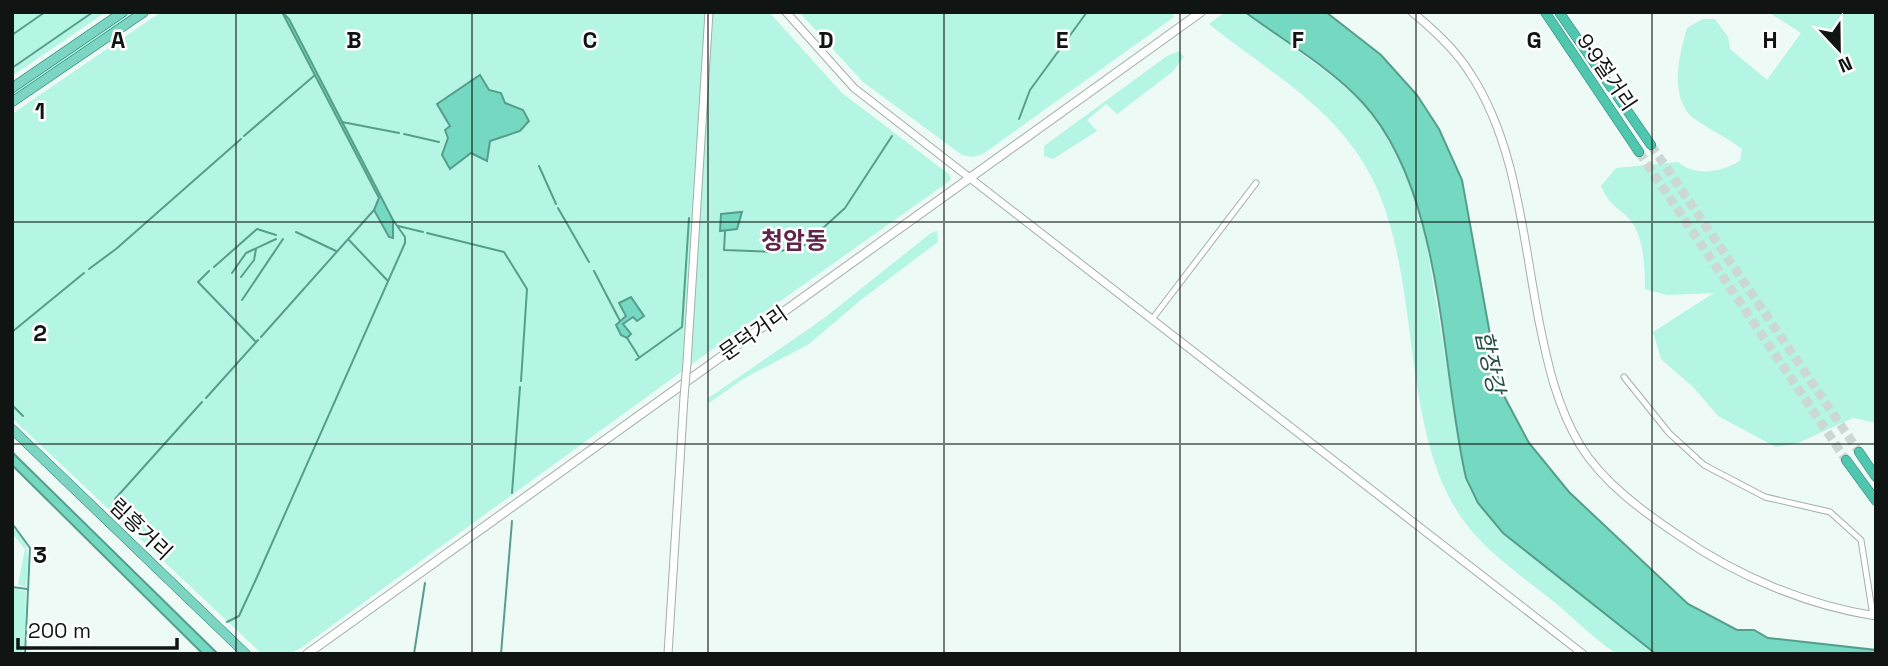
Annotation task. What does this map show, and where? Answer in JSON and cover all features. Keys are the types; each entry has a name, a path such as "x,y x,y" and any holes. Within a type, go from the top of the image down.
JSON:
{"highway":[{"name":"9·9절거리","path":"1545,12 1639,152"},
{"name":"9·9절거리","path":"1559,12 1651,145"},
{"path":"1859,452 1876,477"},
{"path":"1846,460 1876,501"}],"main road":[{"path":"12,88 123,12"},
{"path":"12,102 144,12"},
{"name":"문덕거리","path":"306,654 1197,15"},
{"name":"림흥거리","path":"12,429 246,654"}],"street":[{"path":"668,654 709,12"},
{"path":"786,12 855,88 1583,654"},
{"path":"1412,12 1441,37 1470,73 1494,118 1517,208 1556,397 1581,447 1596,468 1670,530 1718,560 1828,608 1874,616 1864,545 1852,531 1830,512 1765,497 1704,465 1669,433 1624,377"},
{"path":"1153,318 1256,183"}],"shaded area":[{"path":"12,12 106,12 12,76 12,69 44,47 12,67"},
{"path":"129,12 136,12 12,96 12,92"},
{"path":"161,12 769,12 842,93 950,175 951,180 714,348 301,648 289,654 262,654 12,418 12,114"},
{"path":"799,12 1172,12 1174,17 983,154 973,157 962,155 863,82"},
{"path":"1225,12 1245,12 1332,76 1363,103 1381,128 1401,162 1422,217 1463,464 1478,503 1503,533 1656,654 1628,655 1613,651 1496,555 1466,524 1445,488 1430,448 1420,405 1400,268 1390,225 1375,184 1360,157 1323,113 1209,24"},
{"path":"1768,12 1876,12 1876,423 1853,418 1798,443 1776,447 1718,416 1694,388 1661,359 1653,332 1714,293 1667,295 1645,289 1643,255 1637,231 1629,219 1609,200 1601,186 1616,168 1678,162 1693,170 1709,171 1740,161 1742,149 1688,113 1679,93 1679,60 1687,28 1703,19 1715,19 1728,37 1730,49 1767,80 1801,33"},
{"path":"1179,51 1184,57 1172,72 1117,114 1106,104 1087,120 1097,131 1053,159 1044,156 1044,146 1167,56"},
{"path":"937,231 938,242 862,299 809,344 743,379 709,403 707,399 823,319"},
{"path":"12,527 23,540 28,554 26,587 18,585 25,549 12,533"},
{"path":"12,588 26,591 24,654 12,654"}],"water":[{"path":"282,12 289,19 393,220 393,238 389,237 374,210 379,198"},
{"name":"합장강","path":"1245,12 1326,12 1381,55 1417,95 1439,129 1462,180 1503,394 1529,443 1569,492 1688,604 1737,630 1754,630 1768,638 1876,650 1876,654 1656,654 1503,533 1478,503 1466,478 1435,281 1424,231 1410,183 1390,140 1350,90"},
{"path":"480,75 489,90 501,93 505,103 523,110 529,121 520,131 490,141 487,161 471,153 450,169 442,155 448,138 445,130 450,126 437,104"},
{"path":"742,212 737,229 720,231 721,214"},
{"path":"631,297 644,316 637,321 633,317 623,324 631,334 627,338 621,335 616,325 626,316 619,303"},
{"path":"12,452 218,654 203,654 12,465"}],"waterway":[{"path":"12,35 45,12"},
{"path":"12,68 93,12"},
{"path":"1019,119 1030,90 1087,12"},
{"path":"244,136 315,75"},
{"path":"342,122 399,133"},
{"path":"404,134 439,142"},
{"path":"725,232 724,250 774,252 802,247 845,208 892,136"},
{"path":"89,269 116,249 241,139"},
{"path":"539,166 556,204"},
{"path":"558,208 589,262"},
{"path":"261,337 374,210"},
{"path":"636,360 682,327 689,218"},
{"path":"227,622 239,616 405,243 405,237 393,220"},
{"path":"398,226 423,232"},
{"path":"214,267 257,229 276,235"},
{"path":"296,232 336,251"},
{"path":"427,233 504,252 527,289 521,381"},
{"path":"232,273 246,253 276,239"},
{"path":"242,300 283,239"},
{"path":"348,239 387,280"},
{"path":"241,277 254,260 256,249"},
{"path":"209,271 198,282 256,342"},
{"path":"594,271 620,321"},
{"path":"12,332 84,273"},
{"path":"627,338 639,357"},
{"path":"206,398 258,340"},
{"path":"512,493 520,387"},
{"path":"115,499 202,402"},
{"path":"12,405 23,416"},
{"path":"501,654 512,521"},
{"path":"14,526 30,548 25,654"},
{"path":"414,654 425,583"},
{"path":"12,587 27,589"}],"tunnel":[{"path":"1651,145 1859,452"},
{"path":"1639,152 1846,460"}],"district":[{"name":"청암동","path":"794,240"}]}
